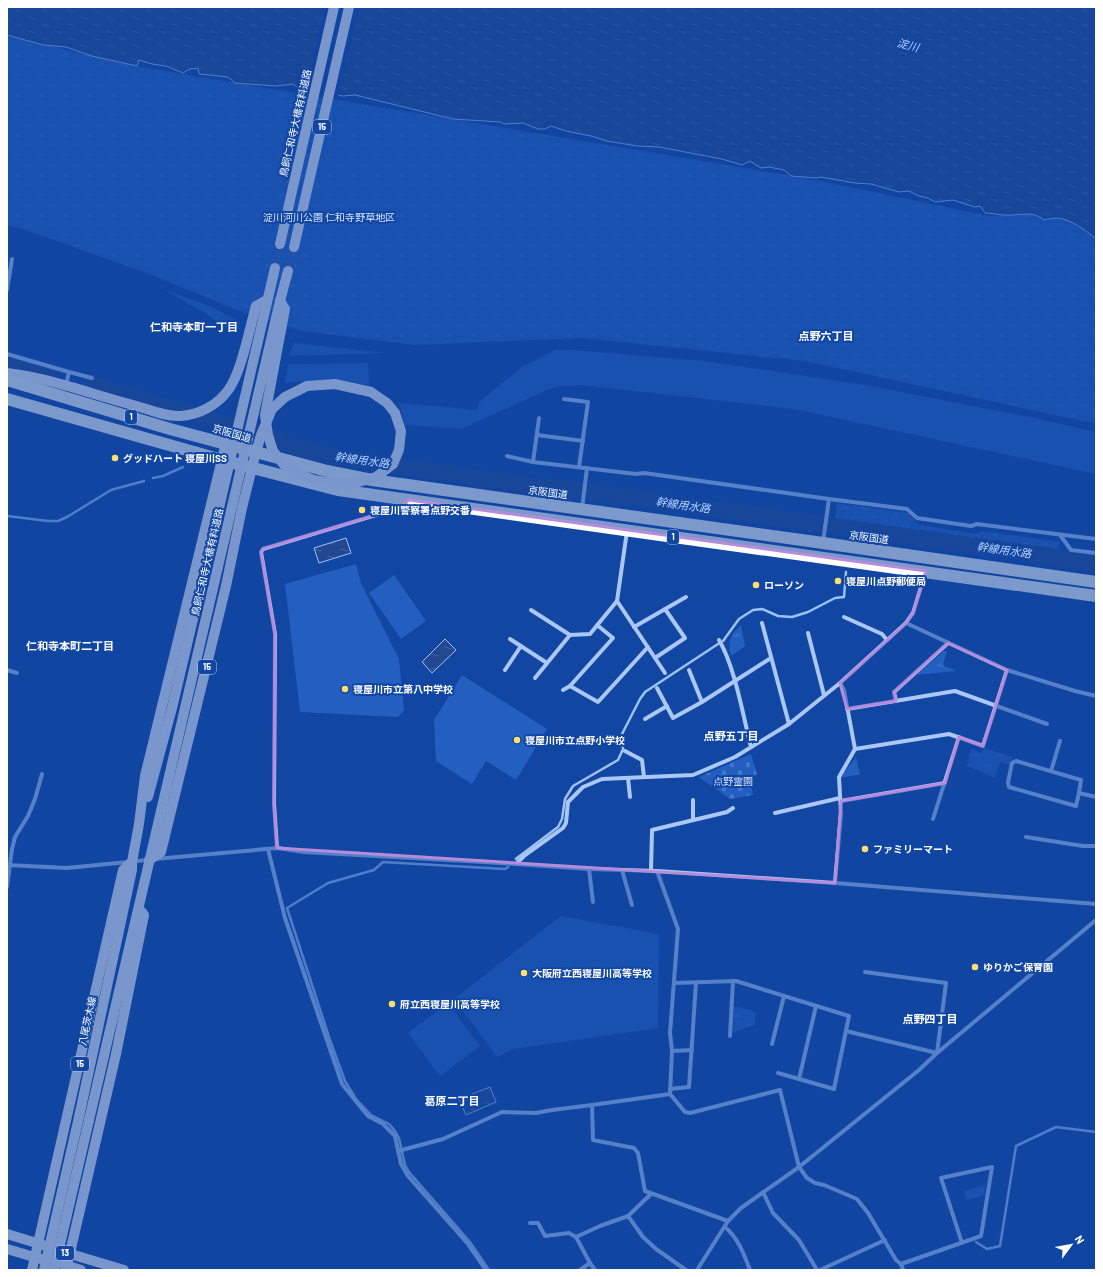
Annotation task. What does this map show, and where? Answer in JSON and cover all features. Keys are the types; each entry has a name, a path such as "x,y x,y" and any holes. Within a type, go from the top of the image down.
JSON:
{"highway":[{"name":"京阪国道","path":"7,380 170,429 327,471 372,480 582,504 823,537 1096,582"},
{"name":"1","path":"7,399 222,460 338,490 812,557 926,571 1096,596"}],"main road":[{"name":"鳥飼仁和寺大橋有料道路","path":"280,244 334,7"},
{"name":"15","path":"294,247 349,7"},
{"name":"鳥飼仁和寺大橋有料道路","path":"140,824 172,708 274,268"},
{"name":"鳥飼仁和寺大橋有料道路","path":"149,860 288,271"},
{"path":"7,373 28,375 162,413 180,416 199,412 210,407 229,389 237,373 256,306 267,300"},
{"name":"15","path":"54,1270 140,907 149,860 161,852 226,586 242,508 261,435 272,409 285,397 307,386 335,384 371,392 387,403 394,413 401,431 399,450 393,464 376,478 352,484 314,480 284,465 273,451 268,435 265,415 285,309 280,301"},
{"name":"15","path":"140,824 145,776 226,443"},
{"name":"八尾茨木線","path":"44,1270 131,878 132,862 140,824"},
{"name":"15","path":"32,1270 123,870 132,862"},
{"name":"15","path":"66,1268 116,1054 134,969 144,915 140,907"},
{"name":"13","path":"7,1234 124,1270"},
{"name":"13","path":"7,1249 66,1268 81,1270"}],"street":[{"path":"7,290 12,259"},
{"path":"7,354 92,378"},
{"path":"66,385 69,372"},
{"path":"564,399 588,402 579,467"},
{"path":"534,462 539,418"},
{"path":"537,436 582,442"},
{"path":"507,456 534,462 636,474 644,473 907,509 917,518 971,526 977,524 1096,539"},
{"path":"582,504 587,468"},
{"path":"823,537 829,499"},
{"path":"277,848 274,804 275,634 261,552 263,549 398,508 409,500"},
{"path":"531,610 570,635 590,634 617,601 627,531"},
{"path":"1060,535 1071,550 1096,553"},
{"path":"516,864 524,856 563,828 566,823 568,802 583,786 602,779 693,775 735,757 789,724 840,682 906,623 913,613 926,571"},
{"path":"634,627 686,597"},
{"path":"617,601 665,674"},
{"path":"655,658 685,638 665,609"},
{"path":"844,617 882,634 888,640"},
{"path":"762,623 789,724"},
{"path":"906,623 1007,670 1096,696"},
{"path":"563,690 570,686 613,638 597,625"},
{"path":"808,633 824,695"},
{"path":"535,678 570,635"},
{"path":"510,639 547,663"},
{"path":"719,640 724,648 735,682 751,747"},
{"path":"896,701 894,692 948,643"},
{"path":"505,670 521,646"},
{"path":"570,686 598,702 648,648"},
{"path":"657,688 673,718 735,682 771,658"},
{"path":"7,670 17,673"},
{"path":"689,670 702,702"},
{"path":"854,749 949,734 982,746 1007,670"},
{"path":"836,883 841,813 838,777 854,749 844,690 840,682"},
{"path":"847,709 955,692 1047,724"},
{"path":"645,719 667,706"},
{"path":"933,819 959,737"},
{"path":"1051,771 1060,741"},
{"path":"625,751 642,760 644,777"},
{"path":"1016,761 1081,780 1079,793 1076,806 1009,787 1008,782 1012,763 1016,761"},
{"path":"7,887 9,865 15,838 28,816 35,799 42,774"},
{"path":"628,778 630,797"},
{"path":"774,813 840,800 945,783"},
{"path":"1079,793 1096,797"},
{"path":"693,820 694,800"},
{"path":"651,871 652,830 727,812 733,808"},
{"path":"1026,837 1083,846 1096,846"},
{"path":"9,865 67,868 277,848 304,852 589,869 657,871 836,883 1096,904"},
{"path":"268,849 284,918 342,1084 368,1116 376,1122 383,1124 395,1136 402,1167 408,1176 468,1244 486,1270"},
{"path":"589,869 593,902"},
{"path":"622,870 632,905"},
{"path":"657,871 678,929 670,1033 672,1051 670,1092 685,1112 690,1113 780,1090 799,1167 807,1178 856,1199 868,1213 896,1260 901,1264 902,1270"},
{"path":"697,1270 728,1221 740,1208 799,1167 919,1070 937,1053 1096,920"},
{"path":"865,972 946,983 937,1053"},
{"path":"674,983 733,981 850,1016 834,1089 778,1073"},
{"path":"730,1036 733,981"},
{"path":"398,1151 443,1139 502,1112 536,1113 670,1092 689,1086 696,982"},
{"path":"772,1044 784,996"},
{"path":"799,1079 816,1006"},
{"path":"846,1031 937,1053"},
{"path":"672,1051 692,1050"},
{"path":"592,1105 593,1140 634,1148 638,1153 645,1191 728,1221"},
{"path":"901,1264 962,1243 981,1236 992,1167 941,1178 962,1243"},
{"path":"763,1192 773,1213 799,1240 817,1270"},
{"path":"576,1237 600,1226 628,1216 652,1194"},
{"path":"628,1216 643,1237 686,1270"},
{"path":"530,1223 538,1223 545,1236 569,1233 576,1237 590,1264 595,1270"},
{"path":"725,1227 733,1234 739,1244 750,1270"},
{"path":"820,1270 885,1240"},
{"path":"580,1270 590,1264"}],"highlighted area":[{"path":"409,500 926,571 913,613 906,623 840,683 847,709 896,701 894,692 948,643 1007,670 983,746 959,737 945,783 841,801 835,883 277,848 274,804 275,634 261,552 263,549 399,508"}],"green space":[{"name":"淀川河川公園 仁和寺野草地区","path":"7,36 141,67 816,180 989,216 1030,214 1077,221 1096,236 1096,424 805,361 583,338 415,345 302,331 237,310 152,275 23,229 7,225"},
{"path":"163,289 212,307 240,322 237,334 221,325 205,313"},
{"path":"294,343 386,353 289,356"},
{"path":"555,350 704,361 866,385 1039,419 1096,432 1096,474 794,409 581,385 554,387 461,429 405,425 399,403 477,410 479,402 522,367"},
{"path":"368,363 369,386 338,379 285,383 288,364"},
{"path":"837,503 908,513 919,525 977,534 982,531 1060,542 1058,550 835,519"},
{"path":"356,564 361,583 399,659 404,710 398,717 300,712 285,584"},
{"path":"394,575 426,621 401,639 369,593"},
{"path":"741,625 745,646 731,656 729,647 730,639"},
{"path":"944,651 947,651 943,665 956,671 916,675"},
{"path":"462,675 547,729 516,780 486,761 472,784 436,761 434,720"},
{"path":"984,748 1012,757 1010,765 1000,762 995,778 967,766 971,749 982,753"},
{"name":"点野霊園","path":"751,754 757,774 750,778 753,795 730,799 699,777"},
{"path":"856,757 860,774 840,778"},
{"path":"561,916 659,934 658,1028 513,1049 497,1057 454,999"},
{"path":"448,1003 480,1046 440,1076 408,1033"},
{"path":"734,1007 741,1007 756,1012 754,1025 733,1033"},
{"path":"985,1185 985,1195 967,1200 964,1191"}],"water":[{"name":"淀川","path":"7,7 1096,7 1096,239 1088,232 1067,220 1054,218 1044,220 1030,214 1004,215 985,213 980,206 975,207 953,200 935,202 909,191 899,192 871,184 855,183 821,177 791,176 784,170 769,167 761,168 750,161 742,165 722,159 659,147 637,146 607,141 551,126 545,129 538,129 523,123 504,124 501,122 453,119 355,95 343,96 301,90 293,84 276,86 235,83 228,77 199,74 198,68 190,69 183,73 166,66 139,60 137,66 92,56 66,47 43,45 7,35"},
{"path":"346,538 351,553 319,563 314,548"},
{"path":"445,639 456,650 432,673 422,662"},
{"path":"490,1087 496,1102 466,1115 459,1099"}],"pier":[{"path":"325,7 359,7 338,97 305,93"}],"waterway":[{"name":"幹線用水路","path":"7,363 47,373"},
{"name":"幹線用水路","path":"93,385 252,432"},
{"name":"幹線用水路","path":"273,438 291,446 331,456 527,485 577,490 1096,563"},
{"path":"153,478 163,476 183,467"},
{"path":"7,516 58,521 111,490 144,481"},
{"name":"幹線用水路","path":"810,530 815,523"},
{"name":"幹線用水路","path":"849,535 850,528"},
{"path":"723,641 739,619 753,610 762,609 778,616 792,617 808,612 835,598 844,597 846,572"},
{"path":"516,859 558,827 562,819 565,799 573,786 618,760 623,749 622,734 645,692 718,644"},
{"path":"489,1270 470,1242 409,1172 405,1165 399,1138 395,1131 389,1124 371,1115 356,1099 345,1081 287,908 328,883 374,870 383,862 505,869 508,867"},
{"path":"976,1242 987,1249 1000,1246 1016,1146 1056,1127 1096,1132"}],"tunnel":[{"path":"275,268 280,244"},
{"path":"288,271 294,247"}],"place":[{"name":"グッドハート 寝屋川SS","path":"115,458"},
{"name":"寝屋川警察署点野交番","path":"362,510"},
{"name":"寝屋川点野郵便局","path":"838,581"},
{"name":"ローソン","path":"756,585"},
{"name":"寝屋川市立第八中学校","path":"345,689"},
{"name":"寝屋川市立点野小学校","path":"517,740"},
{"name":"ファミリーマート","path":"865,849"},
{"name":"ゆりかご保育園","path":"975,967"},
{"name":"大阪府立西寝屋川高等学校","path":"524,973"},
{"name":"府立西寝屋川高等学校","path":"392,1004"}],"district":[{"name":"仁和寺本町一丁目","path":"194,327"},
{"name":"点野六丁目","path":"826,336"},
{"name":"仁和寺本町二丁目","path":"70,646"},
{"name":"点野五丁目","path":"731,736"},
{"name":"点野四丁目","path":"930,1019"},
{"name":"葛原二丁目","path":"452,1101"}]}
